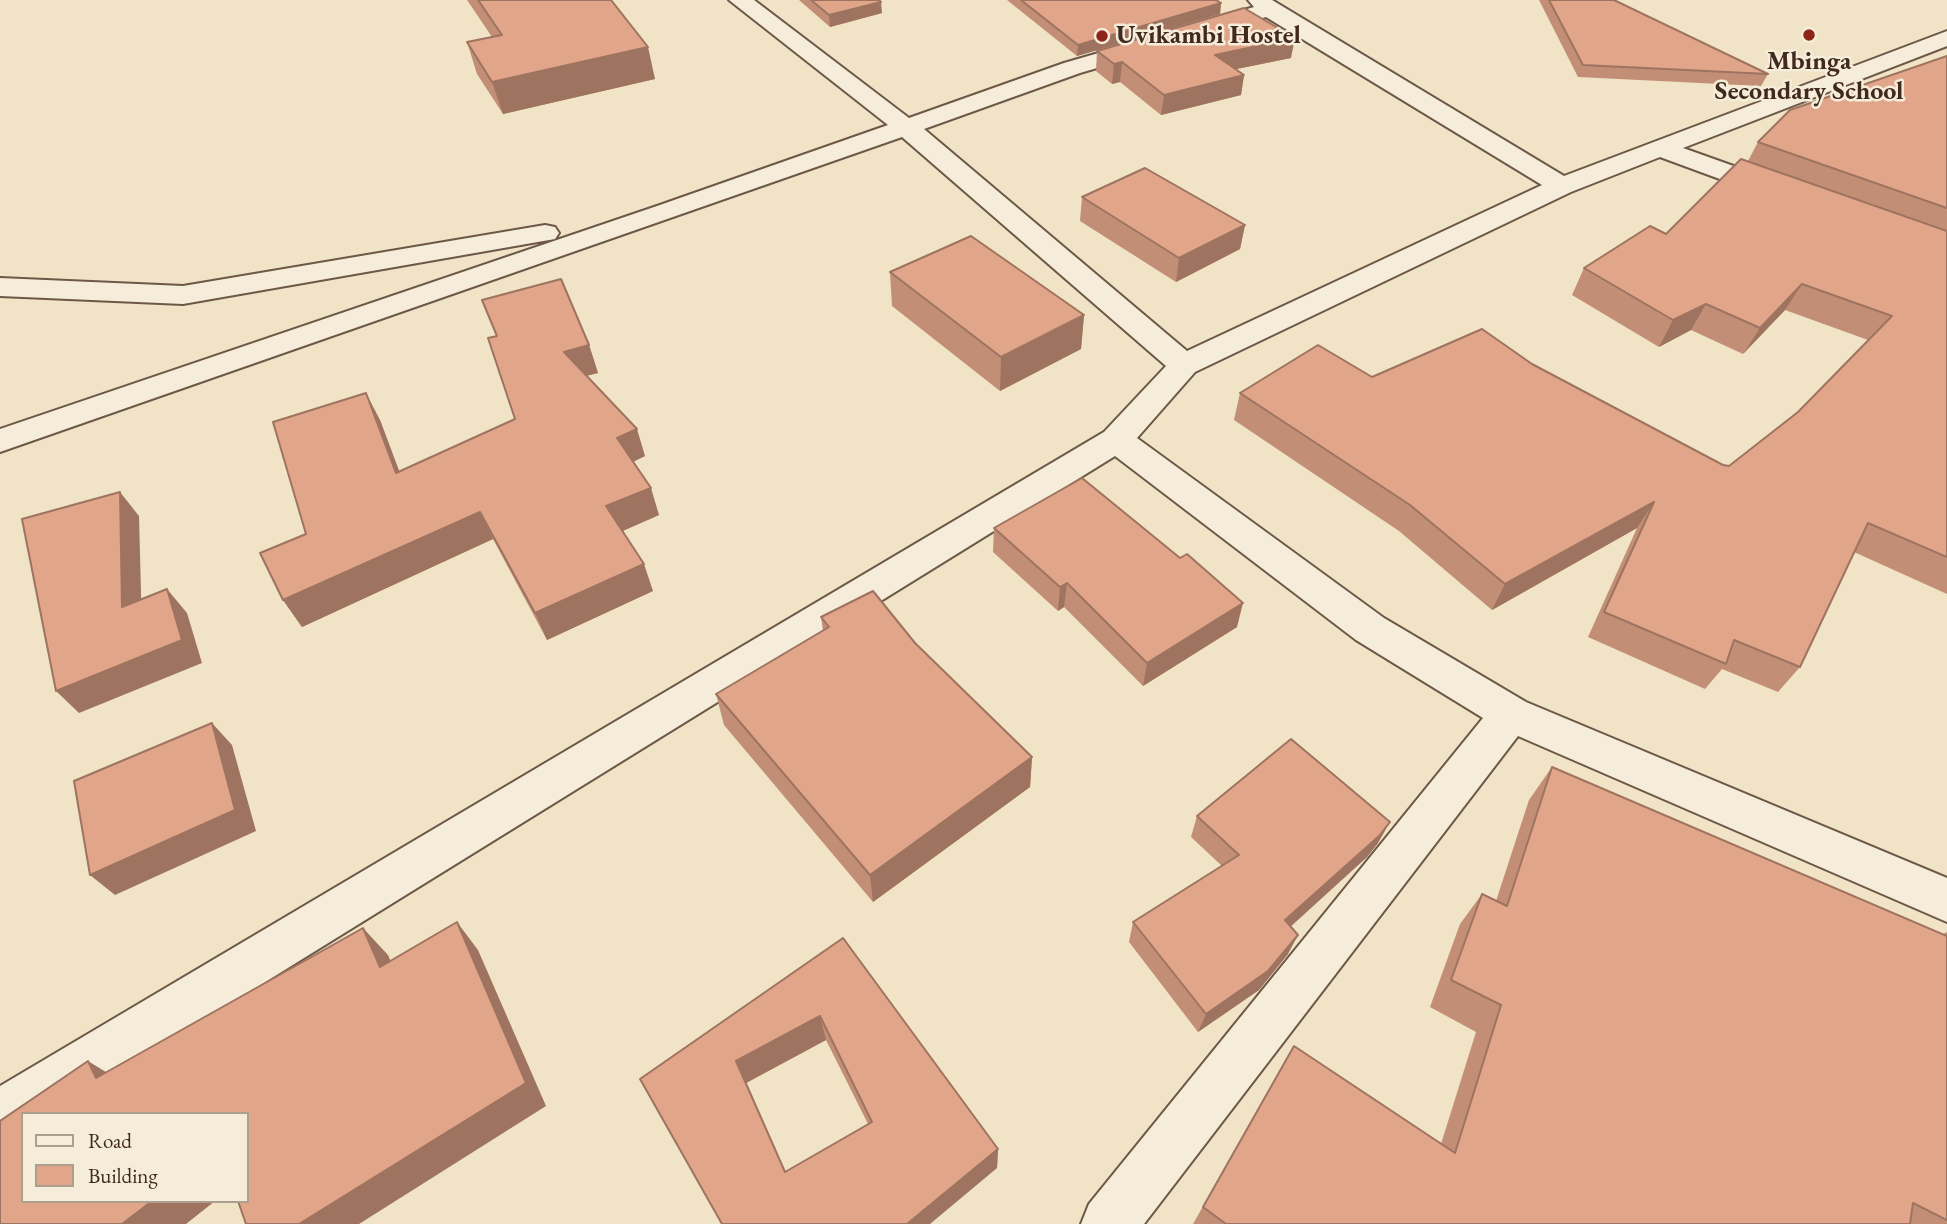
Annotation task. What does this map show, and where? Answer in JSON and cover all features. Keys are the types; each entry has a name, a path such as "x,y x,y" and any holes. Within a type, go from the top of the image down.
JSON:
{"street":[{"path":"740,0 907,128 1184,365"},
{"path":"0,441 667,212 1072,68 1264,5 1562,186"},
{"path":"0,1116 1115,440 1184,365 1562,186 1944,41"},
{"path":"1661,149 1802,200"},
{"path":"0,287 183,295 667,212"},
{"path":"1115,440 1370,629 1511,714 1947,900"},
{"path":"1115,1222 1511,714"}],"building":[{"path":"478,0 611,0 648,47 492,82 467,42 502,35"},
{"path":"811,0 879,0 881,2 829,15"},
{"name":"Uvikambi Hostel","path":"1021,0 1216,0 1221,3 1078,45"},
{"path":"1549,0 1614,0 1768,74 1583,65"},
{"path":"1244,8 1295,38 1215,55 1244,75 1164,95 1122,62 1114,64 1097,51"},
{"path":"1947,56 1947,208 1758,142 1790,110"},
{"path":"1741,159 1947,231 1947,557 1868,523 1800,667 1734,640 1726,664 1604,612 1654,502 1505,584 1410,505 1240,393 1318,345 1372,377 1482,329 1532,364 1729,466 1798,412 1892,316 1802,284 1760,328 1706,304 1673,320 1584,268 1650,226 1666,234"},
{"path":"1145,168 1245,225 1179,258 1082,197"},
{"path":"971,236 1084,315 1001,357 890,272"},
{"path":"561,279 589,345 564,352 637,429 617,438 651,488 606,506 644,564 535,613 480,512 283,600 260,553 306,534 273,422 366,393 396,473 515,419 488,338 497,336 482,300"},
{"path":"1082,478 1180,558 1187,554 1243,603 1147,663 1067,583 1060,587 994,528"},
{"path":"120,492 122,607 167,589 182,640 56,691 22,519"},
{"path":"873,591 915,643 1032,757 870,875 716,694 829,627 821,617"},
{"path":"212,723 235,810 90,875 74,781"},
{"path":"1291,739 1390,822 1379,836 1285,920 1298,935 1268,971 1206,1014 1133,922 1239,855 1197,816"},
{"path":"1552,767 1947,936 1947,1220 1913,1203 1910,1224 1226,1224 1203,1207 1294,1046 1455,1153 1501,1005 1451,980 1482,894 1507,906"},
{"path":"457,922 526,1083 299,1224 246,1224 239,1203 248,1203 248,1112 21,1112 21,1203 149,1203 122,1224 0,1224 0,1121 88,1061 96,1078 363,928 380,967"},
{"path":"843,938 998,1149 907,1224 722,1224 640,1079","holes":["820,1016 872,1122 785,1172 736,1061"]}],"place":[{"name":"Mbinga Secondary School","path":"1809,35"},
{"name":"Uvikambi Hostel","path":"1102,36"}]}
